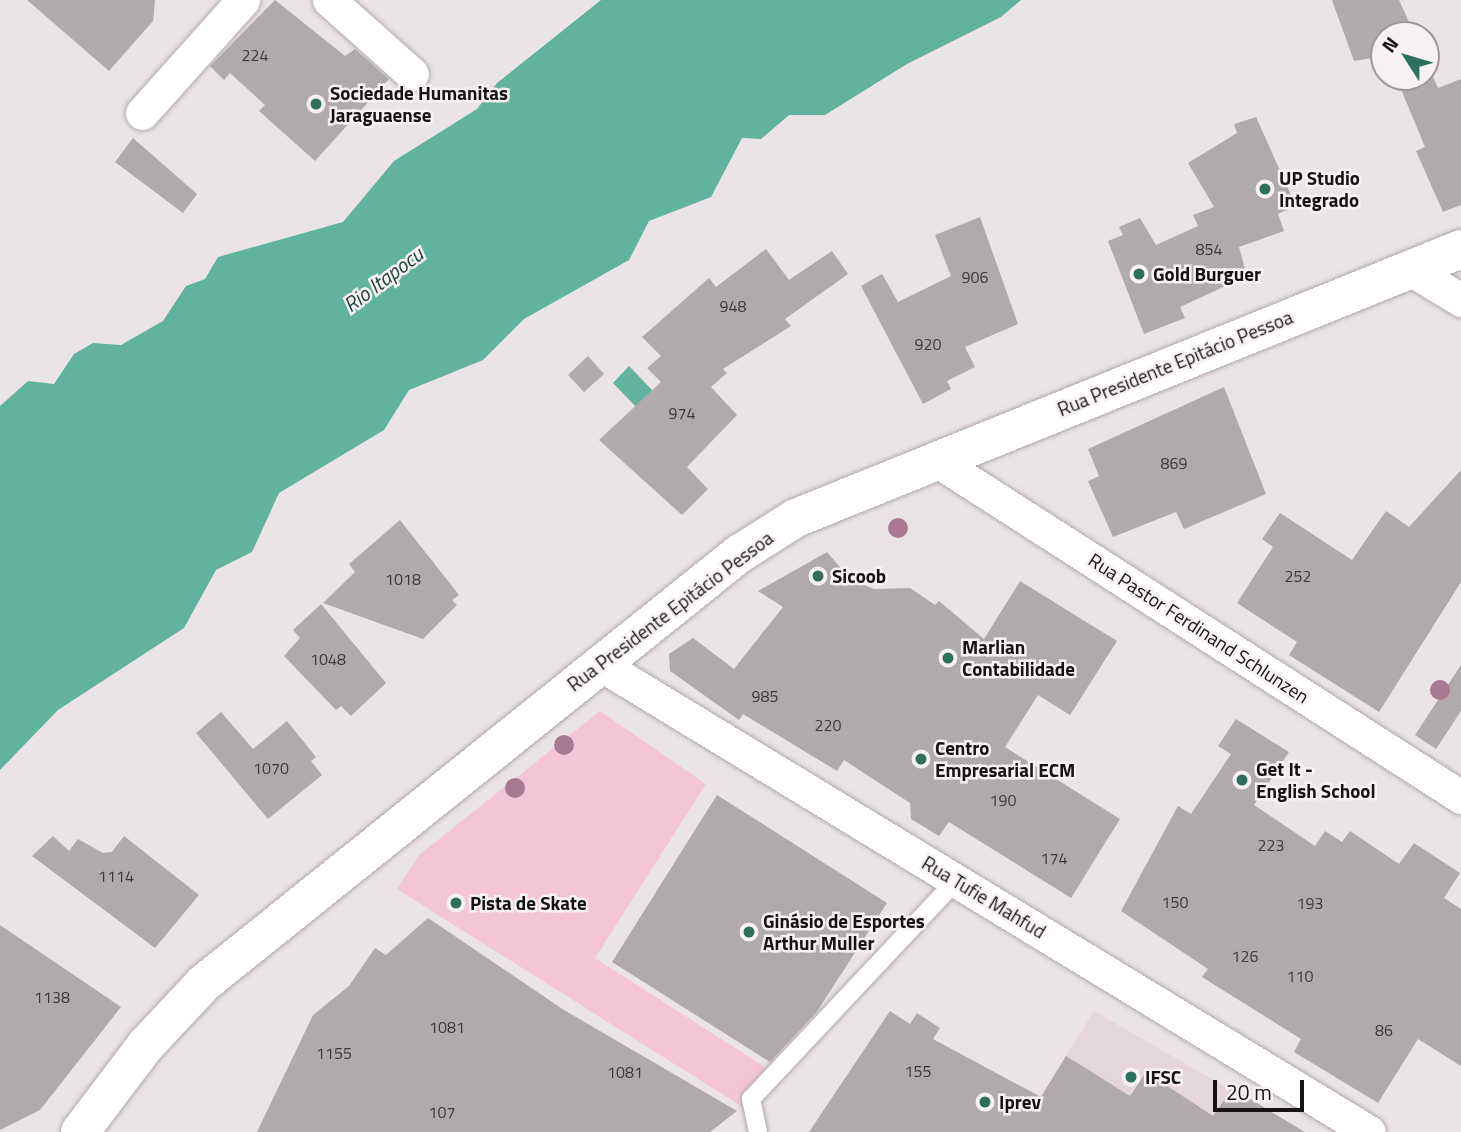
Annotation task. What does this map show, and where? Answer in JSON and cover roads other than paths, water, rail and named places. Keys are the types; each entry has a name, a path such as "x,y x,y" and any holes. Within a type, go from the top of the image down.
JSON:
{"highway":[{"name":"Rua Presidente Epitácio Pessoa","path":"80,1132 145,1046 204,983 598,663 796,518 1461,249"}],"street":[{"path":"142,113 243,0"},
{"path":"329,0 412,74"},
{"path":"1410,269 1461,300"},
{"name":"Rua Pastor Ferdinand Schlunzen","path":"936,460 1461,797"},
{"name":"Rua Tufie Mahfud","path":"598,663 1369,1132"}],"lane":[{"path":"758,1132 751,1099 956,881"}],"water":[{"name":"Rio Itapocu","path":"601,0 1021,0 1001,17 907,64 825,115 789,115 761,139 742,138 711,197 649,221 629,260 524,319 483,360 409,390 384,430 279,493 252,552 216,570 184,628 58,710 0,770 0,406 28,381 54,384 74,354 93,343 121,345 163,321 186,286 205,279 218,257 343,222 394,161 477,109 497,83"},
{"path":"629,366 654,392 637,408 613,383"}],"place":[{"name":"Sociedade Humanitas Jaraguaense","path":"316,104"},
{"name":"UP Studio Integrado","path":"1265,189"},
{"name":"Gold Burguer","path":"1139,274"},
{"name":"Sicoob","path":"818,576"},
{"name":"Marlian Contabilidade","path":"948,658"},
{"name":"Centro Empresarial ECM","path":"921,759"},
{"name":"Get It - English School","path":"1242,780"},
{"name":"Pista de Skate","path":"456,903"},
{"name":"Ginásio de Esportes Arthur Muller","path":"749,932"},
{"name":"IFSC","path":"1131,1077"},
{"name":"Iprev","path":"985,1102"}]}
